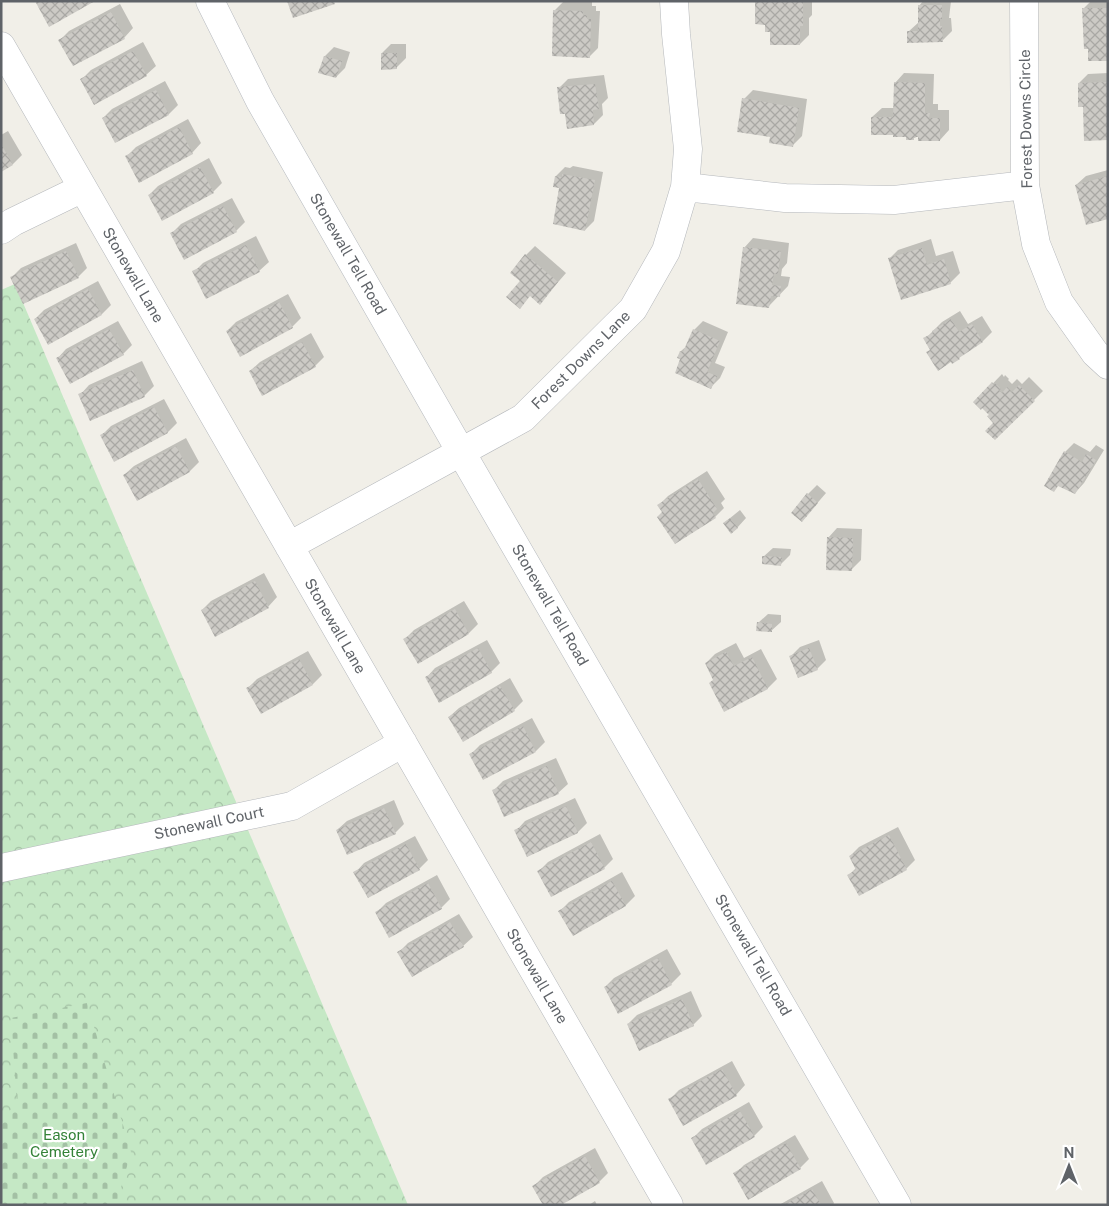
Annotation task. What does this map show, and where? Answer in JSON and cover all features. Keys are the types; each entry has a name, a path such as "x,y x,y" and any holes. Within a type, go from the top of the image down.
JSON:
{"street":[{"name":"Stonewall Tell Road","path":"210,1 260,101 897,1205"},
{"name":"Forest Downs Lane","path":"290,546 523,418 632,309 666,251 685,187 688,149 674,1"},
{"name":"Forest Downs Circle","path":"1024,1 1025,185 1036,244 1059,302 1095,353 1108,365"},
{"name":"Stonewall Lane","path":"1,46 669,1205"},
{"path":"685,187 785,198 894,200 1025,185"},
{"path":"1,230 13,222 83,188"},
{"name":"Stonewall Court","path":"1,868 292,806 403,744"}],"green space":[{"path":"15,284 408,1205 1,1205 1,290"},
{"name":"Eason Cemetery","path":"87,1003 131,1152 116,1205 1,1205 1,1119 17,1104 11,1018"}],"building":[{"path":"35,1 95,1 49,27"},
{"path":"287,1 334,1 335,4 293,18"},
{"path":"755,1 803,1 803,26 800,26 800,45 770,45 770,32 765,32 765,25 755,24"},
{"path":"918,5 942,5 940,26 942,26 943,42 907,43 907,31 918,31"},
{"path":"1082,8 1108,8 1108,61 1088,61 1088,49 1084,49"},
{"path":"553,10 583,11 583,15 587,15 587,19 591,19 590,58 552,56"},
{"path":"111,12 125,39 73,66 58,40"},
{"path":"133,51 147,76 94,105 80,79"},
{"path":"381,53 397,53 397,69 381,70"},
{"path":"324,56 342,61 336,78 318,73"},
{"path":"894,82 925,83 925,113 930,113 929,118 940,118 940,141 918,141 918,137 914,137 914,140 906,140 906,137 893,137 893,135 871,135 871,117 893,117"},
{"path":"1108,82 1108,140 1084,141 1083,107 1078,107 1078,83"},
{"path":"595,84 599,109 593,110 594,125 567,129 565,114 560,114 557,87"},
{"path":"156,90 169,115 115,143 102,118"},
{"path":"742,98 799,108 793,147 769,143 770,137 737,132"},
{"path":"179,127 193,154 139,183 125,156"},
{"path":"1,144 13,165 1,172"},
{"path":"200,167 214,193 162,221 148,195"},
{"path":"562,174 595,180 585,231 553,224 559,188 553,187 555,176 562,177"},
{"path":"1108,176 1108,219 1086,225 1075,185"},
{"path":"223,206 237,232 184,260 170,233"},
{"path":"246,245 260,272 206,299 192,271"},
{"path":"743,247 781,251 778,274 774,274 772,285 781,286 780,297 771,296 769,308 736,304"},
{"path":"922,248 927,265 944,259 951,284 901,300 888,258"},
{"path":"66,251 79,278 23,304 10,277"},
{"path":"525,254 558,282 540,305 530,296 520,309 506,297 520,281 510,273"},
{"path":"88,289 102,315 48,345 34,319"},
{"path":"279,302 293,328 240,357 226,331"},
{"path":"951,319 959,332 972,324 983,342 960,359 952,364 951,362 938,371 926,352 930,350 923,338"},
{"path":"109,329 124,355 70,384 56,358"},
{"path":"693,329 720,341 707,372 717,376 711,389 675,373 680,359 677,358 680,351 683,352"},
{"path":"302,342 316,367 262,396 249,371"},
{"path":"133,370 145,397 90,421 78,394"},
{"path":"992,382 1001,389 999,390 1002,393 1007,387 1012,392 1019,385 1035,401 995,440 985,431 993,423 987,416 989,415 973,402"},
{"path":"154,407 168,433 114,462 100,435"},
{"path":"176,446 190,472 137,501 123,475"},
{"path":"1064,451 1082,462 1086,454 1096,460 1075,494 1058,486 1054,492 1044,486"},
{"path":"698,479 717,509 713,513 716,518 675,544 657,517 662,512 657,505"},
{"path":"807,493 818,503 802,522 791,513"},
{"path":"730,518 738,528 731,534 723,523"},
{"path":"827,537 853,538 852,571 826,570"},
{"path":"762,556 782,557 781,566 762,564"},
{"path":"255,581 269,608 215,637 201,610"},
{"path":"455,609 469,634 418,664 403,639"},
{"path":"757,622 772,624 772,632 756,631"},
{"path":"478,648 492,673 439,703 425,677"},
{"path":"809,648 818,670 798,678 789,656"},
{"path":"726,652 734,666 752,657 768,689 724,712 709,683 713,680 705,663"},
{"path":"299,659 313,685 261,714 246,688"},
{"path":"500,686 515,711 463,742 448,717"},
{"path":"523,726 536,752 483,780 469,754"},
{"path":"547,766 559,794 504,817 492,790"},
{"path":"566,806 578,833 527,857 514,830"},
{"path":"384,808 396,834 347,855 336,830"},
{"path":"889,835 907,870 859,896 847,875 856,870 849,856"},
{"path":"591,842 605,869 551,897 537,871"},
{"path":"406,844 420,870 368,898 353,872"},
{"path":"612,881 626,906 573,936 558,911"},
{"path":"428,883 442,909 389,938 375,912"},
{"path":"450,922 464,947 412,977 397,952"},
{"path":"658,958 672,985 618,1014 604,987"},
{"path":"682,999 694,1026 639,1051 627,1024"},
{"path":"722,1069 737,1096 683,1126 668,1099"},
{"path":"740,1111 755,1137 706,1165 691,1138"},
{"path":"786,1143 801,1169 748,1200 733,1173"},
{"path":"585,1156 600,1183 561,1205 543,1205 532,1186"},
{"path":"812,1189 821,1205 784,1205"}]}
